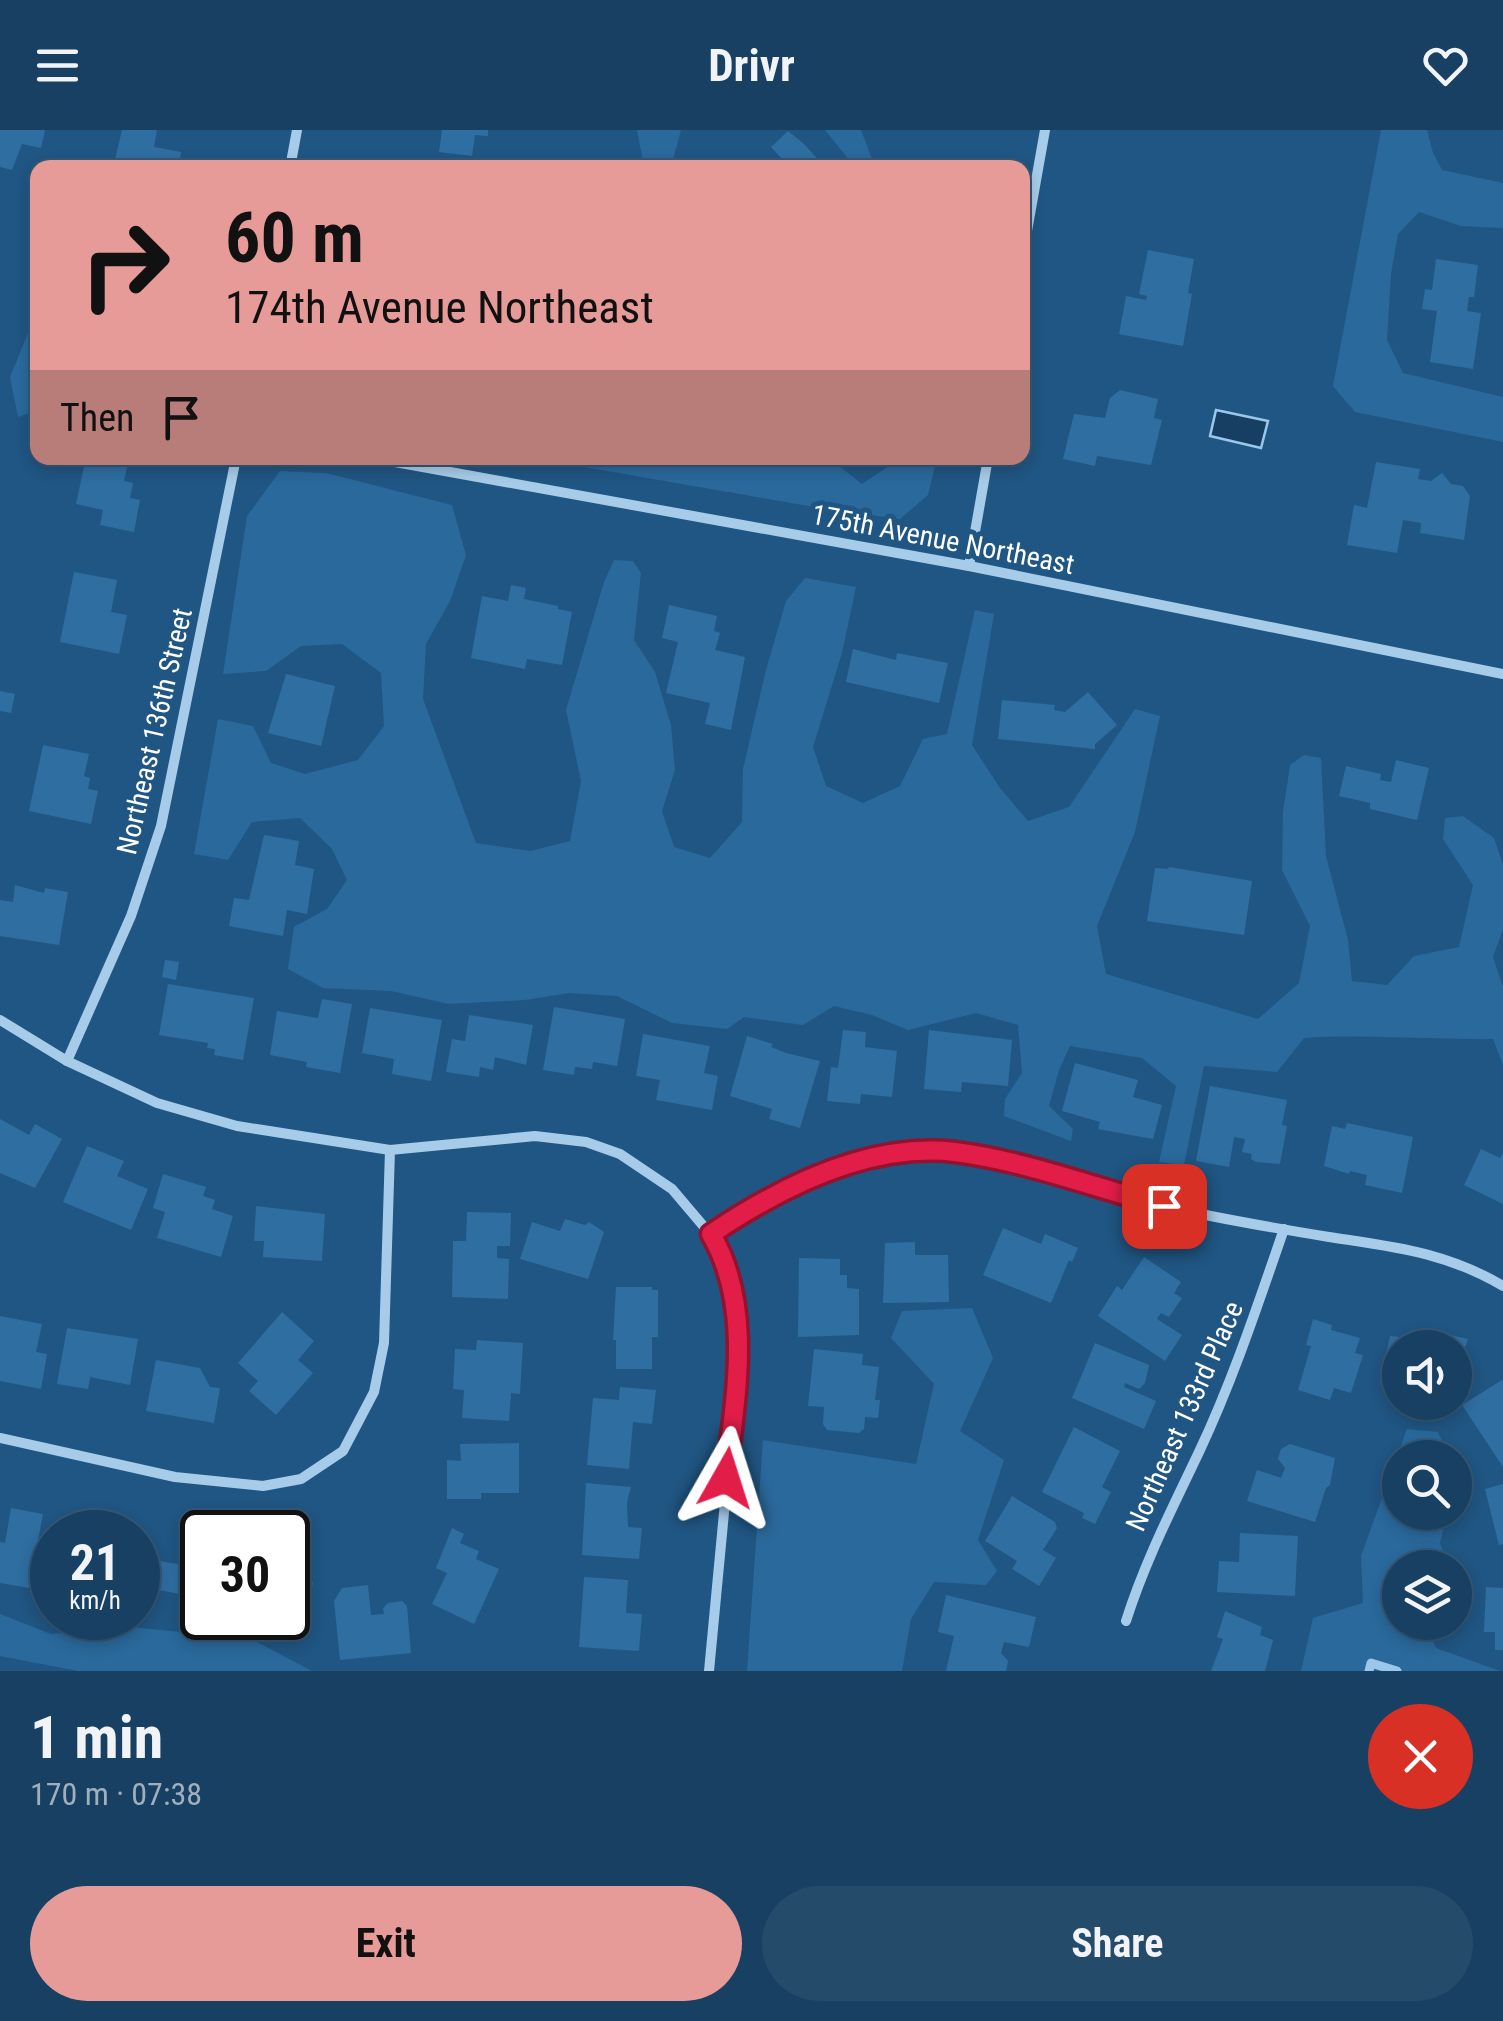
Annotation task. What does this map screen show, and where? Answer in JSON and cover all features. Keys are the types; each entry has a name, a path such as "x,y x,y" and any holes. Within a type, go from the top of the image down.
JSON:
{"street":[{"path":"291,160 297,130"},
{"path":"1030,214 1045,130"},
{"name":"Northeast 136th Street","path":"67,1062 132,916 161,826 235,465"},
{"name":"175th Avenue Northeast","path":"412,465 970,566 1503,674"},
{"path":"970,566 987,465"},
{"path":"0,1020 67,1062 157,1103 237,1126 390,1150 535,1136 586,1142 620,1154 672,1189 711,1234 723,1256 740,1344 709,1671"},
{"path":"0,1438 176,1477 262,1486 301,1479 343,1451 374,1392 384,1343 390,1150"},
{"path":"711,1234 766,1198 815,1174 899,1154 950,1152 1006,1160 1164,1206 1433,1254 1503,1286"},
{"name":"Northeast 133rd Place","path":"1126,1621 1142,1569 1200,1451 1237,1362 1284,1229"}],"shaded area":[{"path":"637,130 681,130 673,160 643,160"},
{"path":"825,130 861,130 872,160 849,160"},
{"path":"1381,130 1427,130 1442,170 1503,183 1503,228 1461,226 1419,212 1398,234 1387,340 1403,373 1503,397 1503,442 1355,412 1333,386"},
{"path":"30,328 30,413 18,417 10,377"},
{"path":"1216,410 1268,421 1261,448 1210,436"},
{"path":"573,465 838,465 862,484 890,465 935,465 928,495 900,519"},
{"path":"280,471 326,473 452,505 466,555 450,601 426,644 423,699 476,843 530,851 570,841 581,781 566,710 614,560 633,561 641,573 634,640 655,672 671,725 675,770 662,811 674,847 710,858 742,822 743,769 766,670 786,601 805,578 856,587 842,653 813,747 826,786 863,803 900,786 923,739 947,734 975,610 994,614 972,745 1028,821 1069,807 1135,709 1160,716 1135,832 1097,926 1106,974 1258,1019 1299,983 1310,926 1282,870 1283,812 1290,765 1304,755 1321,758 1326,856 1348,940 1352,981 1387,985 1414,956 1459,947 1473,885 1443,839 1445,818 1463,816 1494,838 1503,865 1503,929 1493,957 1503,987 1503,1065 1493,1039 1351,1037 1304,1038 1277,1072 1204,1066 1184,1165 1159,1162 1176,1086 1142,1058 1070,1046 1049,1106 1073,1129 1071,1141 1004,1116 1005,1099 1022,1073 1018,1025 976,1013 908,1030 872,1015 834,1006 803,1025 744,1017 727,1029 672,1023 617,996 569,993 449,1004 391,991 323,988 288,969 294,927 327,909 347,880 332,849 300,818 252,822 228,860 194,854 218,719 253,726 271,763 305,774 358,760 384,726 381,673 342,644 301,646 266,671 223,674 247,516"},
{"path":"972,1308 993,1358 960,1431 1004,1460 978,1540 997,1571 986,1585 934,1582 911,1619 902,1671 747,1671 763,1440 916,1464 934,1384 891,1338 902,1311"},
{"path":"1407,1429 1438,1432 1442,1440 1403,1440"},
{"path":"1382,1498 1382,1530 1443,1530 1442,1550 1382,1550 1382,1640 1433,1640 1436,1648 1500,1671 1301,1671 1313,1618 1363,1603 1361,1556"},
{"path":"0,1614 30,1626 30,1640 160,1640 160,1630 180,1632 180,1640 253,1640 312,1671 78,1671 0,1656"}],"building":[{"path":"0,130 45,130 41,148 22,144 12,170 0,167"},
{"path":"122,130 157,130 154,147 181,152 180,160 115,160"},
{"path":"442,130 488,130 488,136 475,135 472,156 439,152"},
{"path":"788,131 819,160 783,160 771,147"},
{"path":"1148,250 1194,259 1183,346 1119,334 1126,296 1146,300 1147,296 1139,294"},
{"path":"1436,259 1478,265 1474,297 1469,297 1467,311 1481,313 1473,369 1430,362 1437,311 1422,309 1425,289 1432,290"},
{"path":"1120,390 1158,399 1154,418 1162,420 1151,465 1097,456 1095,466 1063,459 1074,414 1105,418 1110,398"},
{"path":"1376,462 1420,469 1418,479 1431,481 1442,473 1451,484 1463,486 1470,496 1464,540 1420,533 1421,523 1403,520 1397,553 1347,545 1354,505 1367,508"},
{"path":"84,465 127,465 124,481 133,483 130,498 140,500 134,532 100,525 103,510 76,504"},
{"path":"74,572 117,580 111,612 127,615 119,654 60,642"},
{"path":"511,585 526,588 524,599 572,612 562,665 527,659 525,669 471,658 482,596 508,601"},
{"path":"669,605 717,616 714,631 720,633 715,650 745,657 731,730 705,724 710,703 666,693 678,642 662,638"},
{"path":"853,649 896,660 897,653 948,663 939,703 846,682"},
{"path":"286,674 335,686 321,746 268,733"},
{"path":"0,691 15,694 11,713 0,711"},
{"path":"1088,692 1117,725 1095,744 1095,749 998,739 1002,700 1055,705 1054,710 1065,712"},
{"path":"43,745 89,754 84,776 90,778 88,789 98,791 91,824 29,811"},
{"path":"1396,760 1429,768 1417,820 1370,809 1370,803 1339,796 1346,766 1381,774 1380,780 1391,782"},
{"path":"264,835 299,841 295,865 314,869 307,914 287,910 283,936 229,926 234,898 249,900"},
{"path":"1155,868 1252,881 1244,935 1147,921"},
{"path":"15,885 44,893 45,888 68,892 59,945 0,936 0,900 13,902"},
{"path":"165,960 179,962 176,980 162,977"},
{"path":"168,984 254,998 243,1060 214,1055 215,1049 207,1048 208,1043 159,1035"},
{"path":"322,999 352,1004 340,1073 270,1055 277,1011 318,1018"},
{"path":"554,1007 625,1019 617,1066 593,1062 592,1069 575,1067 574,1075 543,1070"},
{"path":"370,1008 442,1020 431,1081 392,1074 394,1059 362,1053"},
{"path":"469,1015 533,1025 526,1065 495,1057 493,1070 480,1067 479,1077 446,1072 452,1039 465,1041"},
{"path":"843,1030 866,1032 865,1047 897,1051 892,1097 861,1094 860,1104 827,1101 831,1067 838,1068"},
{"path":"929,1030 1012,1040 1008,1086 962,1082 961,1092 924,1089"},
{"path":"643,1034 710,1046 704,1073 718,1076 712,1110 656,1100 660,1080 636,1076"},
{"path":"747,1036 773,1044 771,1047 786,1053 820,1061 800,1128 769,1119 772,1109 730,1096"},
{"path":"1075,1063 1138,1080 1133,1097 1162,1105 1153,1139 1098,1129 1100,1122 1062,1111"},
{"path":"1210,1086 1287,1100 1280,1164 1256,1162 1251,1159 1252,1154 1242,1152 1245,1139 1234,1137 1229,1167 1196,1161"},
{"path":"0,1119 29,1135 35,1124 62,1139 35,1188 0,1173"},
{"path":"1347,1123 1413,1137 1402,1193 1365,1185 1367,1175 1324,1166 1332,1126 1345,1129"},
{"path":"87,1146 124,1161 117,1176 148,1189 131,1230 63,1202"},
{"path":"1481,1149 1500,1158 1503,1153 1503,1204 1464,1185"},
{"path":"163,1174 206,1187 203,1196 215,1200 212,1209 233,1216 221,1257 157,1238 165,1212 153,1208"},
{"path":"256,1206 325,1214 322,1261 263,1257 264,1241 254,1241"},
{"path":"467,1212 511,1213 510,1246 497,1246 497,1258 509,1259 508,1299 452,1297 453,1241 466,1241"},
{"path":"565,1219 585,1225 589,1222 604,1232 588,1279 520,1259 532,1222 560,1231"},
{"path":"1003,1228 1041,1244 1045,1234 1078,1248 1051,1303 983,1275"},
{"path":"915,1242 915,1255 948,1255 949,1302 883,1303 885,1243"},
{"path":"1144,1257 1181,1282 1174,1293 1182,1298 1169,1317 1161,1313 1157,1319 1182,1335 1165,1361 1098,1316 1117,1286 1122,1290"},
{"path":"799,1258 840,1259 840,1275 847,1275 847,1288 859,1289 859,1335 798,1337"},
{"path":"616,1287 658,1290 658,1337 652,1337 652,1369 616,1369"},
{"path":"282,1312 314,1341 298,1360 313,1373 276,1415 249,1391 258,1381 238,1363"},
{"path":"0,1316 42,1324 36,1352 47,1354 41,1389 0,1381"},
{"path":"1313,1319 1332,1325 1331,1330 1360,1338 1355,1353 1363,1355 1351,1393 1334,1388 1330,1400 1298,1390 1311,1346 1306,1345"},
{"path":"67,1328 138,1339 130,1385 90,1377 88,1389 57,1384"},
{"path":"477,1340 523,1343 520,1394 511,1393 509,1421 462,1418 464,1390 453,1389 455,1349 476,1350"},
{"path":"1095,1343 1149,1365 1145,1383 1139,1389 1125,1383 1124,1387 1156,1401 1144,1429 1072,1398"},
{"path":"814,1349 863,1354 862,1365 879,1367 875,1400 880,1400 878,1418 865,1417 864,1429 859,1433 827,1430 823,1424 824,1407 808,1406"},
{"path":"156,1360 200,1368 210,1387 220,1388 214,1423 146,1411"},
{"path":"1502,1380 1503,1467 1472,1420 1472,1399"},
{"path":"620,1387 656,1390 652,1424 633,1422 629,1469 587,1465 593,1398 619,1400"},
{"path":"1074,1427 1120,1451 1102,1487 1111,1492 1095,1524 1082,1518 1084,1513 1042,1492"},
{"path":"519,1443 519,1493 481,1493 481,1499 447,1499 447,1460 461,1461 460,1444"},
{"path":"1290,1444 1335,1458 1330,1485 1315,1522 1247,1501 1257,1470 1281,1478 1285,1468 1278,1459 1281,1449"},
{"path":"586,1483 631,1487 628,1527 642,1528 639,1559 582,1555"},
{"path":"1503,1484 1503,1544 1499,1545 1485,1489"},
{"path":"1012,1496 1055,1522 1057,1528 1043,1550 1056,1558 1039,1586 1012,1569 1017,1561 985,1541"},
{"path":"11,1508 30,1512 29,1588 0,1583 0,1542 5,1543"},
{"path":"452,1528 464,1534 460,1543 479,1551 476,1559 499,1569 474,1624 432,1604 447,1573 436,1568"},
{"path":"1240,1533 1298,1536 1295,1596 1217,1592 1219,1561 1239,1562"},
{"path":"180,1552 180,1594 160,1590 160,1561 178,1564"},
{"path":"584,1577 628,1580 626,1613 642,1614 639,1651 579,1647"},
{"path":"368,1585 371,1615 384,1614 388,1603 402,1601 407,1606 411,1653 340,1660 334,1601 342,1588"},
{"path":"1486,1587 1503,1588 1503,1650 1495,1650 1495,1632 1484,1632"},
{"path":"946,1595 1036,1617 1029,1647 1004,1642 1001,1653 1008,1661 1006,1671 946,1671 954,1636 938,1632"},
{"path":"1225,1611 1262,1627 1260,1635 1273,1640 1265,1671 1211,1671 1223,1639 1217,1637"}],"waterway":[{"path":"1369,1671 1371,1663 1397,1671"}],"route":[{"path":"726,1478 740,1344 723,1256 711,1234 766,1198 815,1174 899,1154 950,1152 1006,1160 1164,1206"}]}
